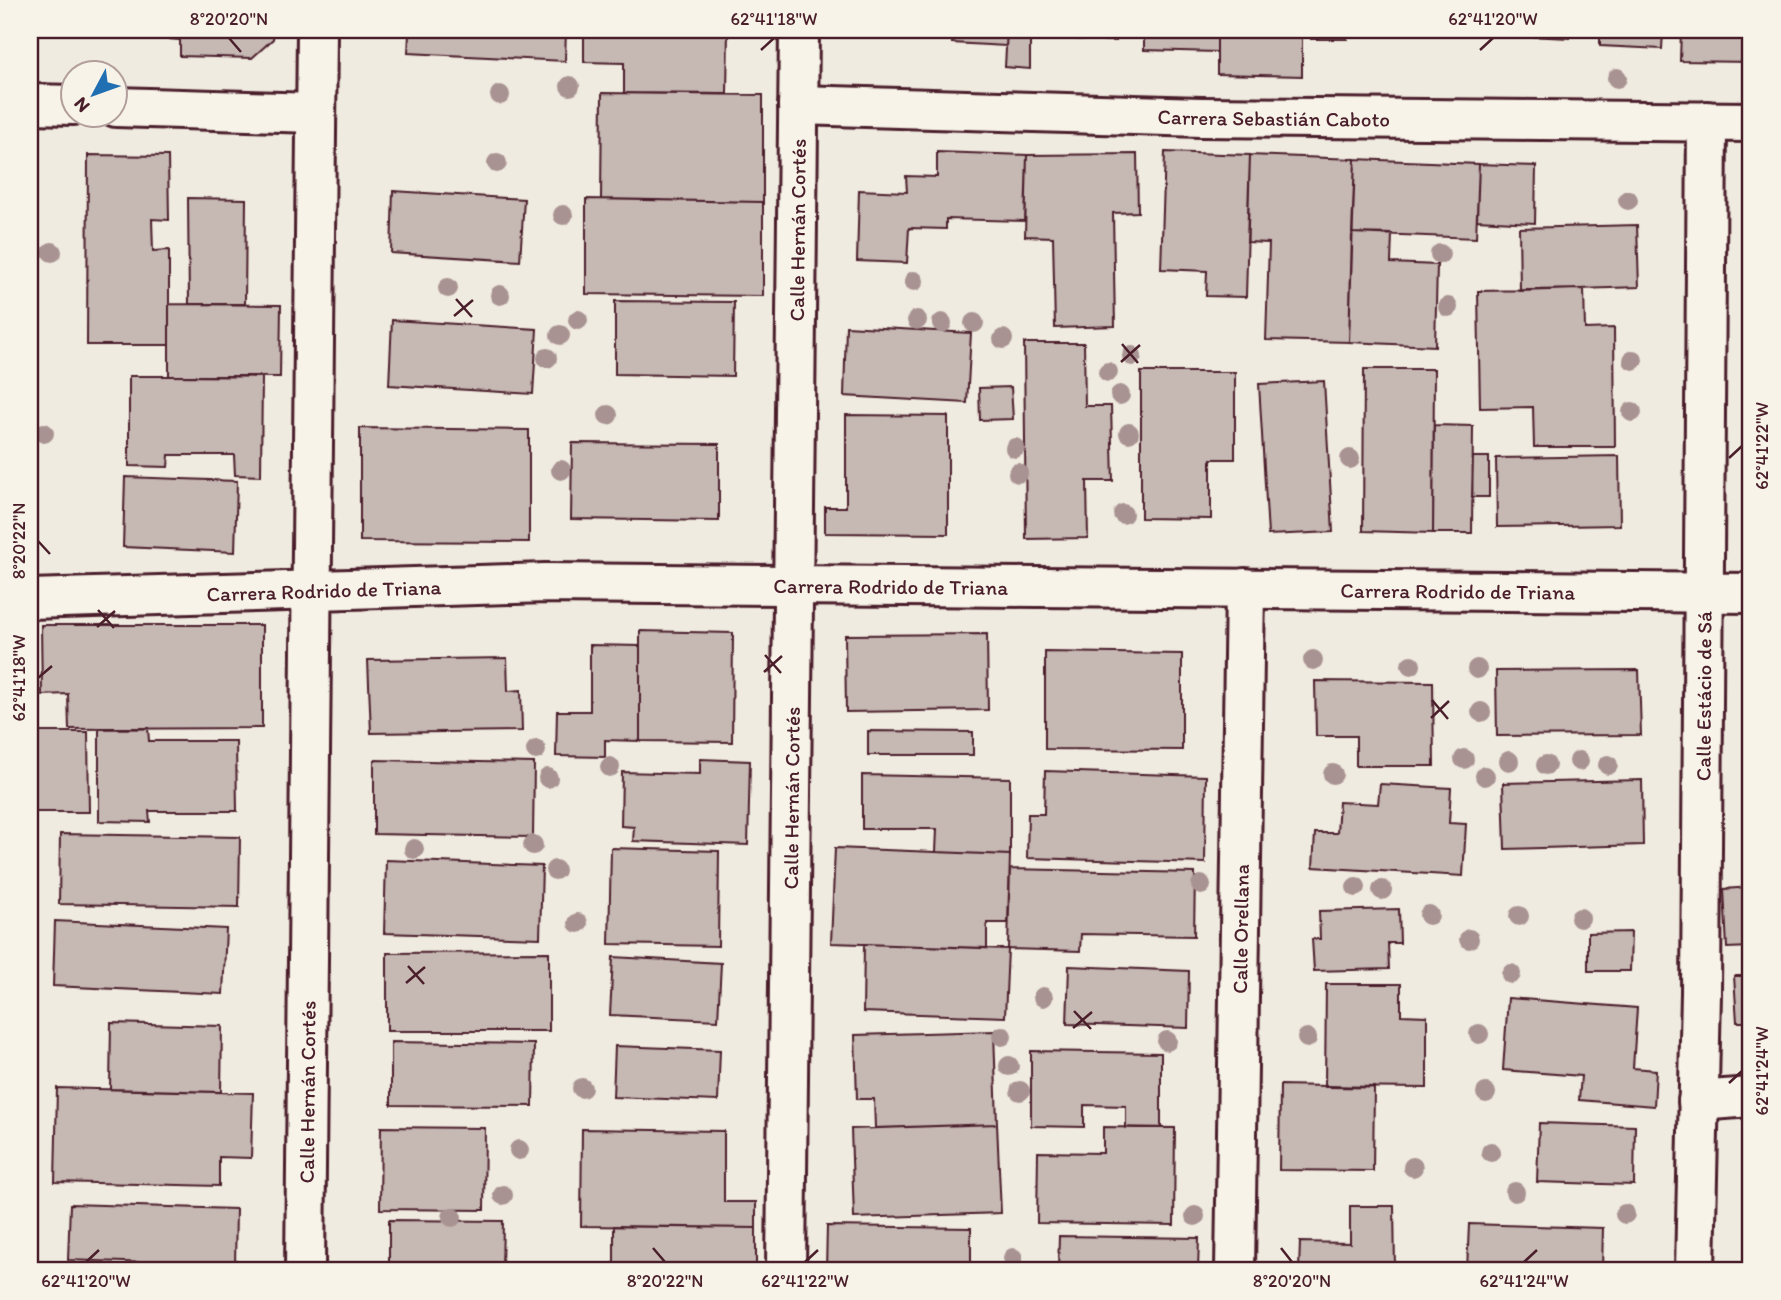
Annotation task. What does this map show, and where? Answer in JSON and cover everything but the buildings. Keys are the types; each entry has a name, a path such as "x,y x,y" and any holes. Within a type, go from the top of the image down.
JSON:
{"street":[{"name":"Calle Hernán Cortés","path":"306,1270 317,30"},
{"name":"Calle Hernán Cortés","path":"786,1270 799,30"},
{"path":"30,104 60,105"},
{"name":"Carrera Sebastián Caboto","path":"798,105 1201,117 1751,122"},
{"path":"130,107 316,113"},
{"name":"Calle Estácio de Sá","path":"1695,1270 1707,121"},
{"name":"Carrera Rodrido de Triana","path":"30,599 545,583 1751,593"},
{"name":"Calle Orellana","path":"1235,1270 1245,589"},
{"path":"1698,1101 1751,1097"}]}
